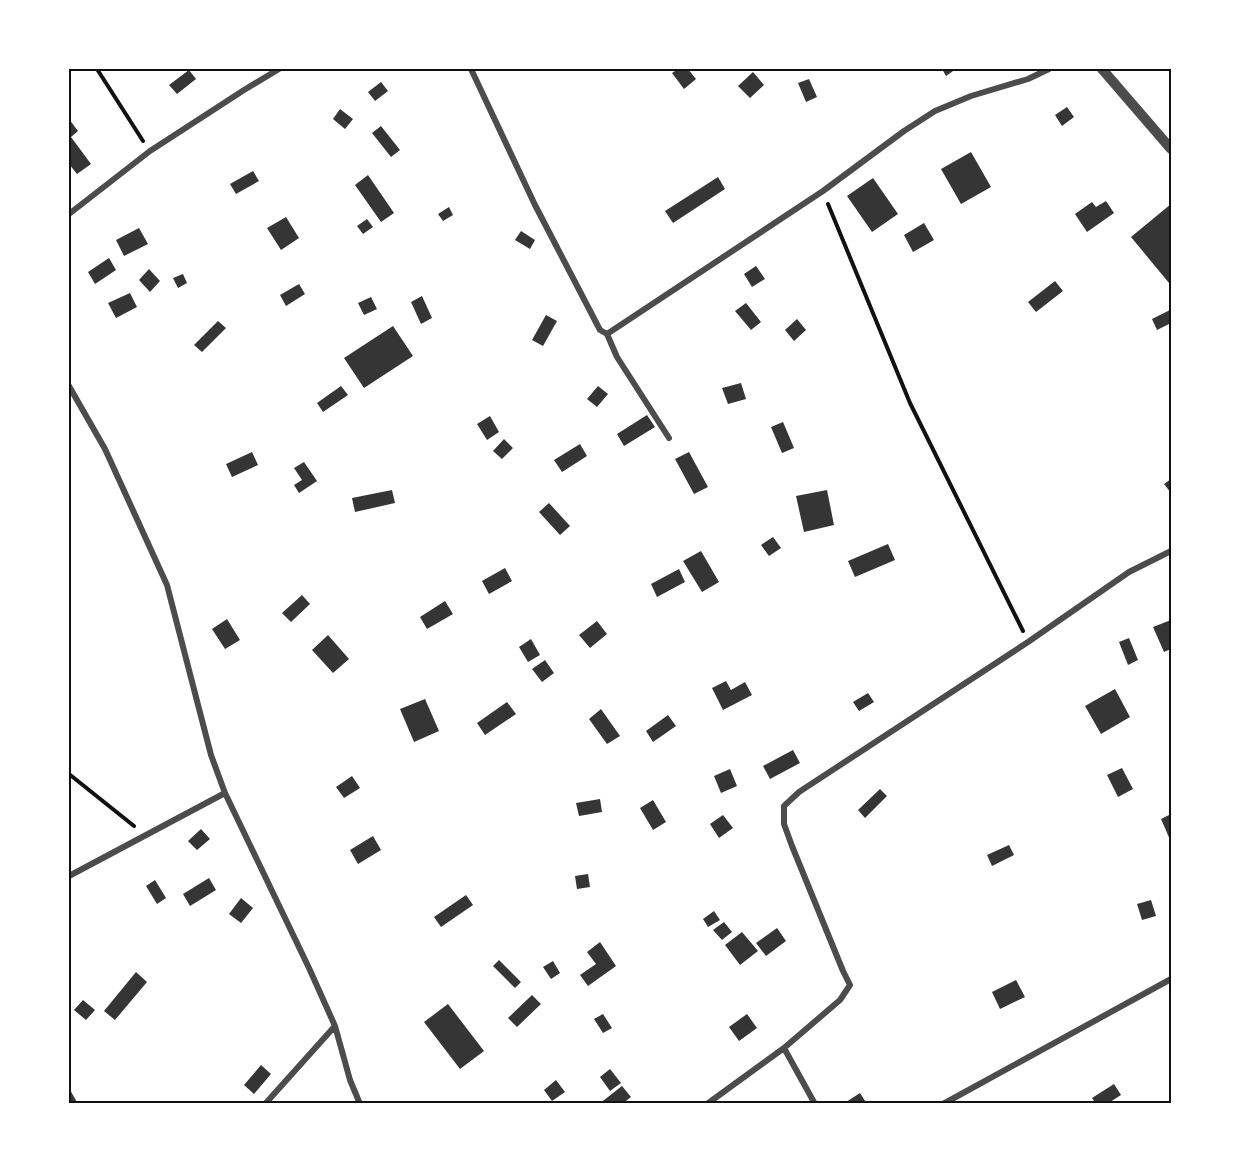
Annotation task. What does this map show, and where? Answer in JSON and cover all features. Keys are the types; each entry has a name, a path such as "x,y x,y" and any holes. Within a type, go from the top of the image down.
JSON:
{"street":[{"path":"69,214 150,151 279,69"},
{"path":"471,69 535,205 600,330 607,334 617,357 669,438"},
{"path":"607,334 823,191 904,130 935,111 971,96 1028,79 1049,69"},
{"path":"1101,69 1171,149"},
{"path":"69,386 105,449 167,585 211,755 225,793 335,1026 350,1080 360,1104"},
{"path":"707,1104 784,1048 840,1000 850,985 792,846 784,824 784,807 799,792 1028,642 1129,572 1171,551"},
{"path":"69,876 225,793"},
{"path":"943,1104 1171,979"},
{"path":"265,1104 335,1026"},
{"path":"784,1048 816,1104"}],"path":[{"path":"97,69 150,151"},
{"path":"823,191 909,403 1028,642"},
{"path":"69,774 145,835"}],"building":[{"path":"678,69 688,69 696,79 684,89 672,73"},
{"path":"942,69 956,69 946,76"},
{"path":"189,70 196,79 177,94 169,85"},
{"path":"753,72 764,85 750,98 738,86"},
{"path":"809,79 817,97 806,102 798,83"},
{"path":"381,82 388,91 375,101 368,92"},
{"path":"1067,107 1074,117 1062,126 1055,115"},
{"path":"340,109 353,119 345,129 333,119"},
{"path":"69,119 78,131 71,137 91,164 77,174 69,164"},
{"path":"381,126 400,150 391,157 372,133"},
{"path":"971,152 991,187 961,204 941,169"},
{"path":"253,171 259,181 236,194 230,184"},
{"path":"368,175 394,213 381,222 355,185"},
{"path":"718,177 725,189 673,223 665,211"},
{"path":"873,178 898,214 872,232 847,196"},
{"path":"1106,201 1114,213 1087,232 1075,214 1092,202 1096,207"},
{"path":"1171,204 1171,281 1169,283 1131,237"},
{"path":"449,207 453,215 443,221 438,214"},
{"path":"286,217 299,238 281,250 267,228"},
{"path":"367,219 373,227 363,234 357,226"},
{"path":"924,223 934,240 913,252 904,235"},
{"path":"139,228 148,244 124,256 116,240"},
{"path":"521,231 535,240 530,249 515,240"},
{"path":"109,258 116,270 95,284 88,272"},
{"path":"756,266 765,279 752,287 744,274"},
{"path":"149,269 160,281 150,292 139,280"},
{"path":"183,274 187,283 178,288 173,278"},
{"path":"1055,281 1063,291 1036,312 1028,302"},
{"path":"299,284 305,294 286,306 280,295"},
{"path":"130,293 137,307 116,318 108,303"},
{"path":"422,296 432,318 421,324 411,302"},
{"path":"371,297 377,309 364,315 358,303"},
{"path":"746,303 761,322 751,330 735,311"},
{"path":"1170,310 1171,323 1157,330 1152,319"},
{"path":"546,315 557,321 543,346 532,340"},
{"path":"797,319 806,330 794,341 785,330"},
{"path":"218,321 226,328 202,352 194,345"},
{"path":"393,326 413,356 364,388 344,358"},
{"path":"741,383 746,399 728,404 722,388"},
{"path":"341,386 348,395 323,412 317,403"},
{"path":"598,386 608,394 597,407 587,399"},
{"path":"647,415 655,427 624,446 617,434"},
{"path":"490,416 499,432 487,440 477,424"},
{"path":"783,422 794,448 782,453 771,427"},
{"path":"504,439 513,448 502,459 493,451"},
{"path":"580,444 587,456 562,472 554,460"},
{"path":"252,452 258,465 232,477 226,464"},
{"path":"689,452 708,487 694,494 675,459"},
{"path":"304,462 317,481 299,493 294,485 302,480 294,468"},
{"path":"1171,479 1171,493 1164,484"},
{"path":"392,490 395,503 355,512 352,498"},
{"path":"827,490 834,525 804,532 796,496"},
{"path":"549,503 570,526 560,535 539,512"},
{"path":"773,537 781,548 769,556 761,545"},
{"path":"888,544 895,560 855,577 848,561"},
{"path":"701,551 719,582 702,592 683,561"},
{"path":"505,568 512,581 489,594 482,581"},
{"path":"679,569 685,582 657,597 651,584"},
{"path":"302,595 310,604 291,622 282,613"},
{"path":"445,601 453,614 427,629 420,617"},
{"path":"227,619 240,640 225,649 212,629"},
{"path":"1171,620 1171,649 1164,652 1153,627"},
{"path":"597,621 607,634 590,648 579,635"},
{"path":"328,635 349,659 333,673 312,650"},
{"path":"1129,638 1138,660 1128,665 1119,642"},
{"path":"531,639 540,655 528,662 519,647"},
{"path":"545,660 554,673 542,682 532,669"},
{"path":"726,681 731,690 745,682 752,695 723,710 712,688"},
{"path":"1115,689 1130,717 1101,734 1085,706"},
{"path":"868,693 874,702 859,711 853,702"},
{"path":"425,699 439,731 414,742 400,709"},
{"path":"507,702 516,714 485,735 477,723"},
{"path":"601,709 620,736 607,744 589,719"},
{"path":"668,715 676,726 653,742 646,731"},
{"path":"793,750 800,763 770,779 763,766"},
{"path":"1122,768 1133,789 1118,797 1107,775"},
{"path":"730,769 737,786 721,793 714,776"},
{"path":"352,776 360,788 344,798 336,787"},
{"path":"880,789 887,796 865,818 858,810"},
{"path":"600,799 602,812 579,816 576,803"},
{"path":"653,800 666,822 653,830 640,808"},
{"path":"1171,814 1171,842 1161,819"},
{"path":"723,815 733,828 719,838 710,824"},
{"path":"201,829 210,839 197,850 188,841"},
{"path":"373,836 381,850 358,864 350,850"},
{"path":"1009,845 1014,855 992,866 987,855"},
{"path":"588,874 590,887 577,889 575,876"},
{"path":"209,878 216,890 190,906 183,894"},
{"path":"155,880 166,898 157,904 146,886"},
{"path":"466,895 473,905 441,927 434,917"},
{"path":"241,898 253,908 241,923 229,914"},
{"path":"1151,900 1156,916 1142,920 1137,904"},
{"path":"714,911 720,920 708,927 703,919"},
{"path":"724,922 732,932 722,940 713,930"},
{"path":"777,928 786,941 766,956 756,943"},
{"path":"742,932 758,951 740,965 725,945"},
{"path":"600,942 616,966 588,986 580,975 596,964 587,952"},
{"path":"499,960 521,982 515,988 493,966"},
{"path":"553,961 560,973 551,979 543,967"},
{"path":"136,972 147,982 115,1020 104,1011"},
{"path":"1016,980 1025,997 1000,1009 992,992"},
{"path":"532,995 541,1004 517,1027 508,1018"},
{"path":"83,1000 95,1010 86,1020 74,1010"},
{"path":"448,1004 484,1051 460,1069 424,1022"},
{"path":"603,1014 612,1028 603,1033 594,1019"},
{"path":"747,1014 757,1028 739,1041 729,1027"},
{"path":"261,1065 271,1074 254,1094 244,1085"},
{"path":"610,1069 621,1083 610,1091 600,1077"},
{"path":"556,1080 565,1092 552,1101 544,1090"},
{"path":"1114,1084 1121,1095 1107,1104 1096,1104 1092,1098"},
{"path":"622,1086 631,1097 622,1104 599,1104"},
{"path":"69,1088 78,1104 69,1104"},
{"path":"860,1093 867,1104 843,1104"}]}
